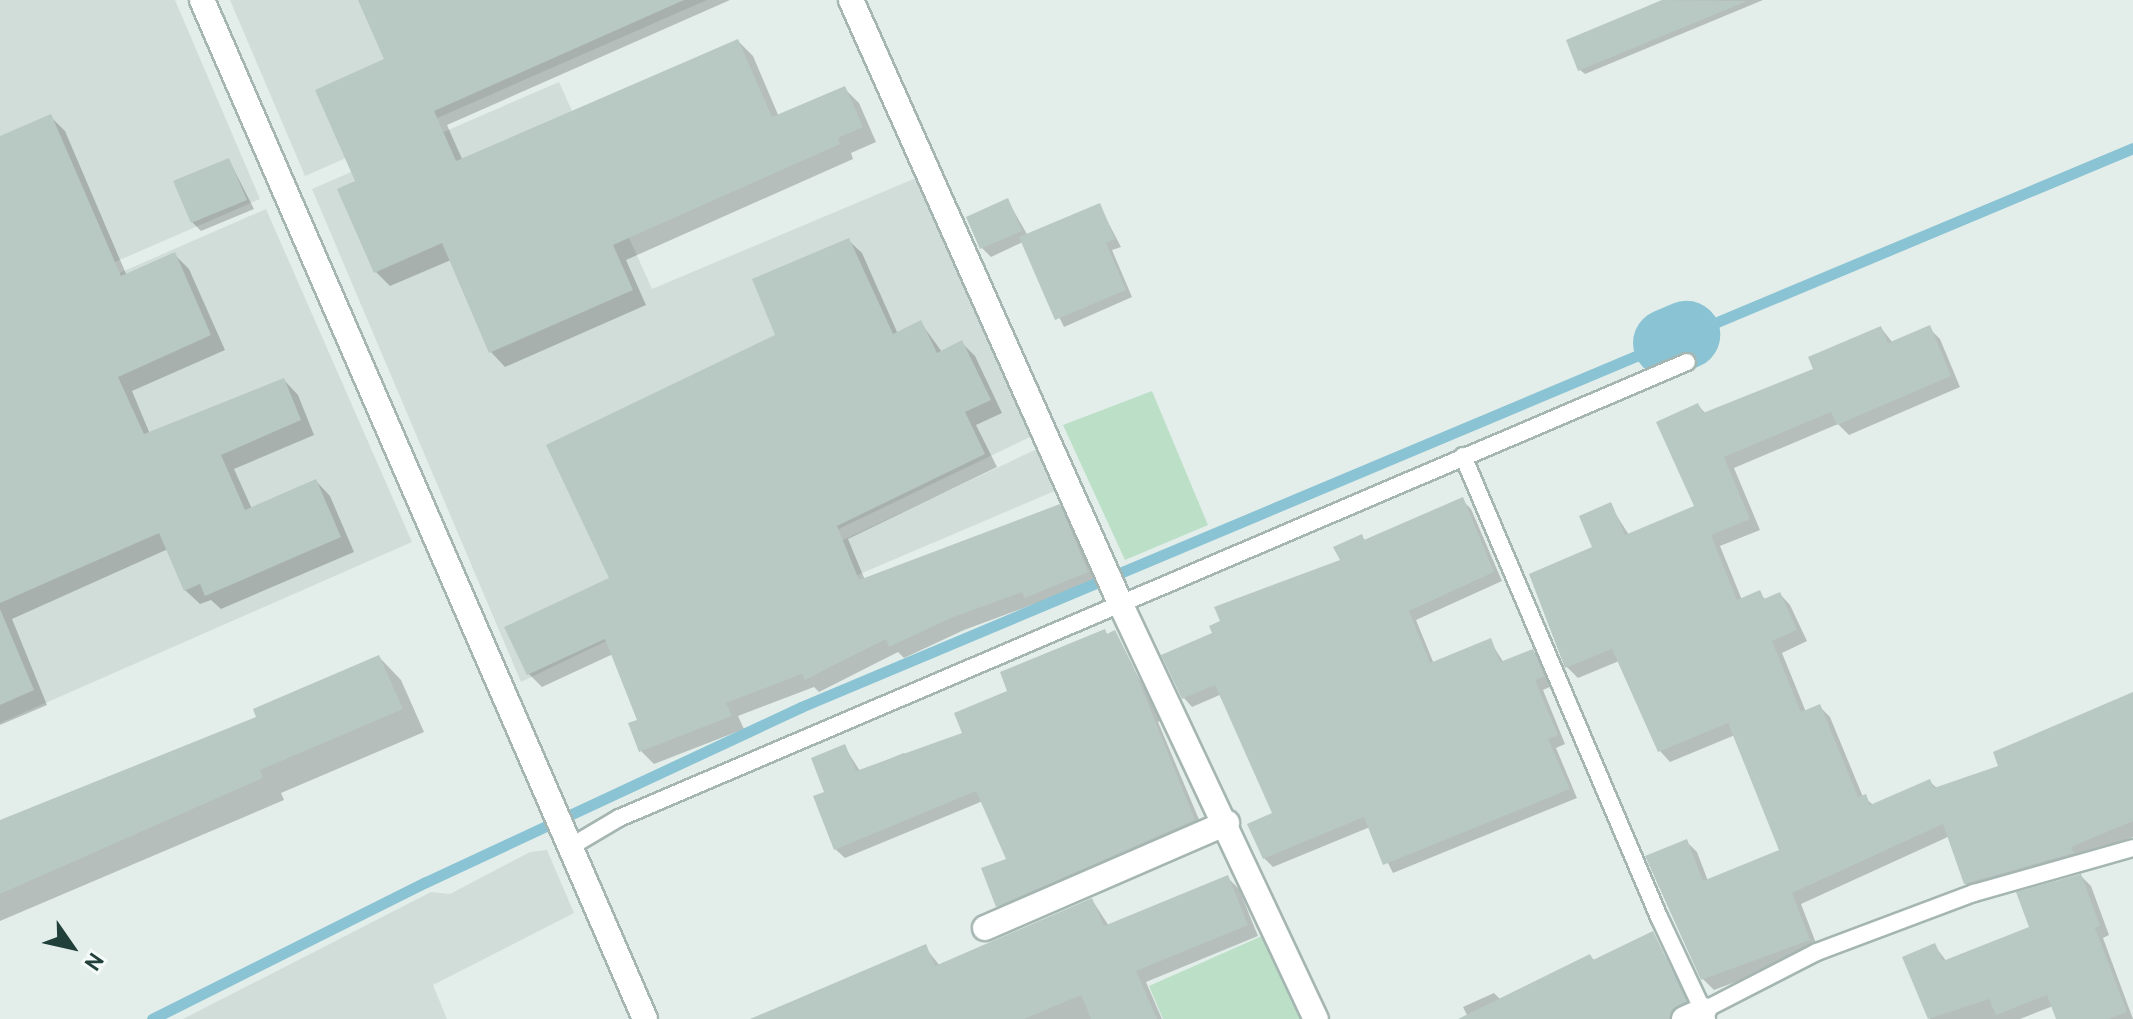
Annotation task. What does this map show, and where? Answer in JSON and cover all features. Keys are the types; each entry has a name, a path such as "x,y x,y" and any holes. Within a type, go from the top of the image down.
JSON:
{"street":[{"path":"202,0 645,1019"},
{"path":"851,0 1113,587 1227,823 1316,1019"},
{"path":"985,928 1227,823"}],"lane":[{"path":"568,843 1113,587 1463,456 1687,362"},
{"path":"1463,456 1699,1016 1831,947 1974,893 2133,848"}],"shaded area":[{"path":"0,0 175,0 260,199 0,312"},
{"path":"230,0 707,0 305,176"},
{"path":"559,82 652,289 916,178 1032,436 521,682 312,189"},
{"path":"266,209 412,542 0,723 0,325"},
{"path":"1037,449 1057,490 773,611 760,579"},
{"path":"547,850 574,913 433,985 447,1019 183,1019 431,892 450,894 530,852"}],"green space":[{"path":"1152,391 1208,525 1125,560 1063,425"},
{"path":"1262,936 1300,1019 1163,1019 1149,986"}],"building":[{"path":"358,0 684,0 434,111 456,161 738,39 772,117 845,86 863,127 838,138 840,144 613,245 633,290 489,353 442,243 374,273 337,189 355,181 315,90 384,59"},
{"path":"1662,0 1747,1 1578,71 1566,40"},
{"path":"51,114 121,276 175,252 211,335 118,377 144,434 284,378 301,420 221,455 245,510 316,479 341,537 205,596 200,584 184,591 159,533 0,603 0,136"},
{"path":"229,158 247,200 191,223 173,181"},
{"path":"1008,198 1022,231 980,249 966,217"},
{"path":"1100,203 1115,239 1106,243 1126,290 1055,320 1019,237"},
{"path":"849,238 893,334 921,320 937,353 962,340 991,400 965,412 985,454 837,526 859,580 1060,504 1088,572 1025,598 1022,592 951,618 889,647 886,639 805,680 802,674 726,703 732,716 639,752 628,723 637,720 605,639 527,675 504,627 609,578 546,445 775,335 752,279"},
{"path":"1930,325 1951,376 1837,425 1831,412 1724,457 1750,519 1711,535 1737,600 1760,590 1764,599 1780,592 1797,630 1772,641 1801,712 1820,704 1858,797 1866,794 1870,805 1930,779 1934,788 1998,766 1993,752 2133,692 2133,821 2071,847 2074,853 1964,884 1943,824 1792,893 1810,940 1701,980 1645,856 1687,839 1703,881 1779,850 1728,723 1658,752 1612,649 1565,668 1529,574 1592,547 1579,516 1611,502 1625,535 1694,506 1656,422 1698,403 1703,413 1813,369 1808,357 1881,326 1888,343"},
{"path":"1463,497 1494,572 1409,611 1430,663 1491,638 1500,662 1533,649 1545,676 1535,680 1558,735 1548,739 1570,789 1383,865 1364,817 1263,859 1247,824 1272,813 1215,685 1182,699 1161,655 1212,633 1209,626 1220,621 1214,607 1340,560 1333,547 1362,534 1364,540"},
{"path":"0,609 34,690 0,705"},
{"path":"1105,629 1107,634 1115,630 1133,666 1195,820 996,907 981,868 1006,859 976,791 834,850 813,796 824,792 811,758 845,744 856,771 962,733 954,713 1007,691 1000,672"},
{"path":"379,655 403,709 260,770 263,778 0,894 0,820 256,717 253,709"},
{"path":"2081,874 2100,926 2095,928 2127,1012 2109,1019 2056,1019 2047,995 1996,1015 1989,999 1928,1019 1902,957 1935,943 1943,961 2029,927 2016,892"},
{"path":"1228,875 1248,925 1136,971 1157,1019 1091,1019 1081,995 1024,1019 750,1019 926,944 935,966 1092,898 1104,926"},
{"path":"1653,931 1687,1001 1672,1010 1669,1019 1458,1019 1590,954 1593,960"}],"waterway":[{"path":"1686,335 2133,148"},
{"path":"1667,343 1686,335"},
{"path":"152,1019 426,882 801,707 1667,343"}]}
